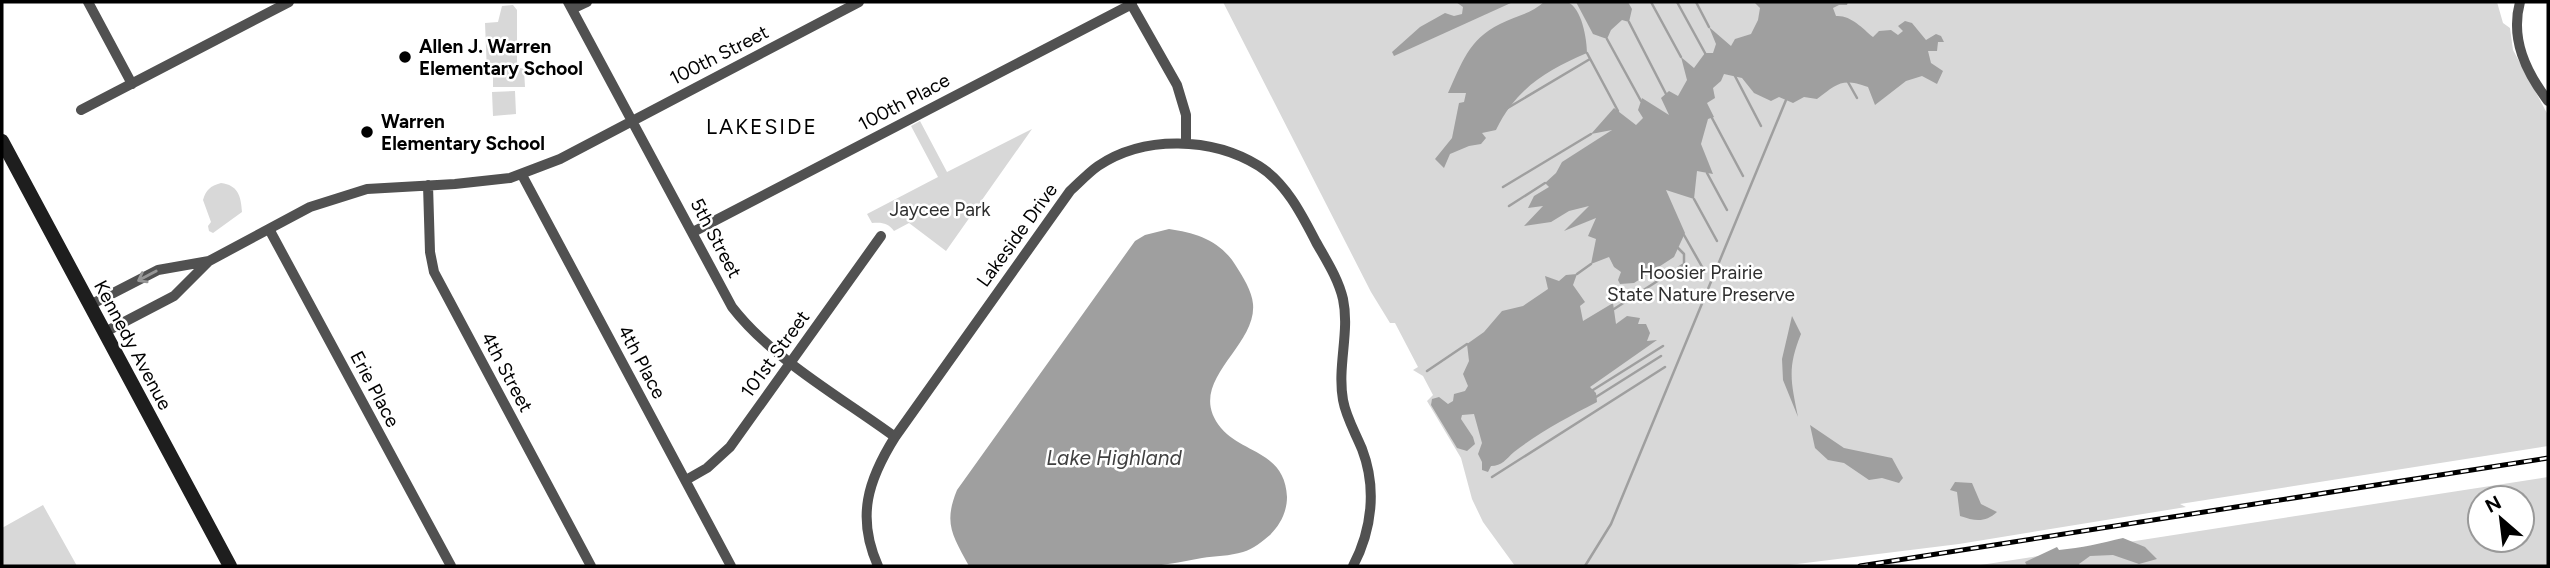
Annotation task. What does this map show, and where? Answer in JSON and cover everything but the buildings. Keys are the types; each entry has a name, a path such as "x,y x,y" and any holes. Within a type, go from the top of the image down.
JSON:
{"street":[{"path":"88,2 132,84"},
{"path":"81,110 289,2"},
{"path":"570,6 587,2"},
{"name":"100th Street","path":"209,261 310,207 351,193 383,187 483,182 522,175 552,163 859,2"},
{"path":"2520,2 2518,43 2525,64 2547,98"},
{"path":"1131,3 1177,85 1185,115 1186,143"},
{"name":"100th Place","path":"693,232 1131,3"},
{"name":"5th Street","path":"570,6 733,307 750,330 791,363 895,437"},
{"name":"Kennedy Avenue","path":"2,141 230,566"},
{"name":"Lakeside Drive","path":"878,566 867,536 866,515 877,467 895,437 1070,191 1098,166 1129,152 1159,145 1186,143 1220,149 1260,166 1282,186 1300,212 1336,279 1343,300 1345,321 1340,380 1343,402 1363,451 1370,484 1371,519 1361,551 1353,566"},
{"name":"4th Place","path":"522,175 731,566"},
{"name":"4th Street","path":"428,185 430,252 434,272 591,566"},
{"name":"Erie Place","path":"269,229 451,566"},
{"name":"101st Street","path":"686,480 707,468 730,447 881,236"},
{"path":"90,305 158,270 209,261"},
{"path":"105,332 174,296 209,261"}],"green space":[{"name":"Hoosier Prairie State Nature Preserve","path":"1223,2 2497,2 2503,23 2510,28 2513,50 2548,115 2548,446 2180,504 2186,507 1959,544 1781,566 1515,566 1483,522 1472,499 1461,458 1427,401 1433,395 1423,376 1413,370 1418,367 1395,323 1390,323 1371,292"},
{"path":"513,5 517,10 517,67 524,69 525,87 493,87 493,72 487,72 485,23 498,22 502,6"},
{"path":"515,91 516,114 493,116 492,92"},
{"name":"Jaycee Park","path":"920,121 947,172 1032,129 946,251 909,223 894,231 884,224 872,223 867,214 938,177 911,126"},
{"path":"221,183 238,192 242,212 213,233 209,231 211,222 203,200 209,189"},
{"path":"2548,477 2548,566 1974,566 2466,490 2466,554 2536,554 2536,484 2503,484"},
{"path":"43,505 77,566 2,566 2,528"}],"water":[{"path":"1565,1 1572,5 1583,24 1587,53 1533,83 1513,103 1496,130 1482,133 1486,138 1481,144 1450,154 1444,168 1435,159 1452,138 1459,103 1464,102 1466,93 1448,93 1467,53 1489,30 1544,2"},
{"path":"1456,2 1513,2 1394,56 1392,52 1420,27 1445,13 1454,16 1462,14 1463,7"},
{"path":"1576,2 1628,2 1632,9 1629,22 1622,20 1611,30 1607,39 1593,34"},
{"path":"1754,2 1848,2 1847,5 1833,8 1836,16 1851,20 1873,37 1879,31 1891,30 1898,35 1903,31 1898,26 1905,21 1912,23 1926,40 1936,34 1941,36 1944,42 1938,42 1937,51 1928,51 1931,63 1943,71 1937,84 1922,76 1906,81 1875,105 1868,87 1859,84 1841,84 1817,99 1804,97 1793,103 1779,97 1771,101 1754,93 1742,78 1724,74 1713,88 1715,98 1707,103 1714,117 1708,119 1701,144 1713,174 1697,171 1694,199 1666,190 1685,233 1674,257 1634,283 1620,284 1618,280 1621,272 1614,267 1609,257 1591,264 1596,239 1588,236 1596,218 1564,231 1589,206 1569,211 1551,222 1524,226 1543,206 1528,208 1534,196 1549,187 1545,183 1556,173 1562,162 1612,130 1591,134 1614,108 1636,125 1643,118 1638,110 1642,98 1669,115 1661,98 1669,91 1678,96 1687,80 1681,57 1694,68 1705,53 1713,53 1716,44 1709,27 1731,46 1735,39 1751,34 1760,8"},
{"name":"Lake Highland","path":"1169,229 1199,236 1216,244 1230,257 1251,294 1251,320 1215,380 1211,395 1212,411 1221,428 1230,437 1262,455 1279,470 1287,497 1280,523 1264,540 1243,552 1155,566 969,566 958,546 950,521 957,490 1135,241 1145,235"},
{"path":"1577,274 1573,285 1585,302 1580,306 1583,321 1613,303 1616,324 1627,316 1640,318 1638,324 1646,324 1650,333 1647,341 1657,340 1590,387 1596,393 1597,402 1534,438 1501,463 1491,466 1488,472 1482,470 1478,454 1482,443 1474,414 1462,415 1461,419 1475,444 1467,451 1457,448 1431,405 1432,399 1439,397 1448,404 1453,401 1454,394 1465,391 1468,386 1463,374 1469,361 1467,344 1484,332 1502,311 1523,306 1548,289 1545,276 1559,281 1566,275"},
{"path":"1792,316 1801,334 1792,366 1798,417 1783,380 1782,359"},
{"path":"1810,425 1844,448 1892,458 1903,478 1899,483 1882,478 1869,480 1844,463 1828,460 1815,448"},
{"path":"1955,482 1972,483 1981,504 1997,512 1980,520 1960,516 1957,492 1950,490"},
{"path":"2123,538 2145,547 2157,559 2139,564 2113,555 2090,556 2079,564 2080,566 2027,566 2025,562 2057,547 2059,550 2067,549"}],"waterway":[{"path":"1651,2 1681,57"},
{"path":"1677,2 1705,53"},
{"path":"1696,2 1709,27"},
{"path":"1629,22 1666,94"},
{"path":"1607,39 1641,101"},
{"path":"1587,53 1618,111"},
{"path":"1506,109 1590,59"},
{"path":"1735,76 1761,126"},
{"path":"1848,82 1857,98"},
{"path":"1585,566 1611,524 1786,100"},
{"path":"1712,118 1743,176"},
{"path":"1503,187 1591,134"},
{"path":"1707,173 1727,210"},
{"path":"1509,206 1545,183"},
{"path":"1694,199 1717,241"},
{"path":"1684,235 1705,272"},
{"path":"1614,309 1684,264 1684,254 1678,248"},
{"path":"1577,274 1591,264"},
{"path":"1427,371 1467,344"},
{"path":"1593,390 1663,346"},
{"path":"1596,397 1661,356"},
{"path":"1492,477 1665,367"}],"railway":[{"path":"1860,566 2548,458"}],"place":[{"name":"Allen J. Warren Elementary School","path":"405,57"},
{"name":"Warren Elementary School","path":"367,132"}],"district":[{"name":"LAKESIDE","path":"762,126"}]}
